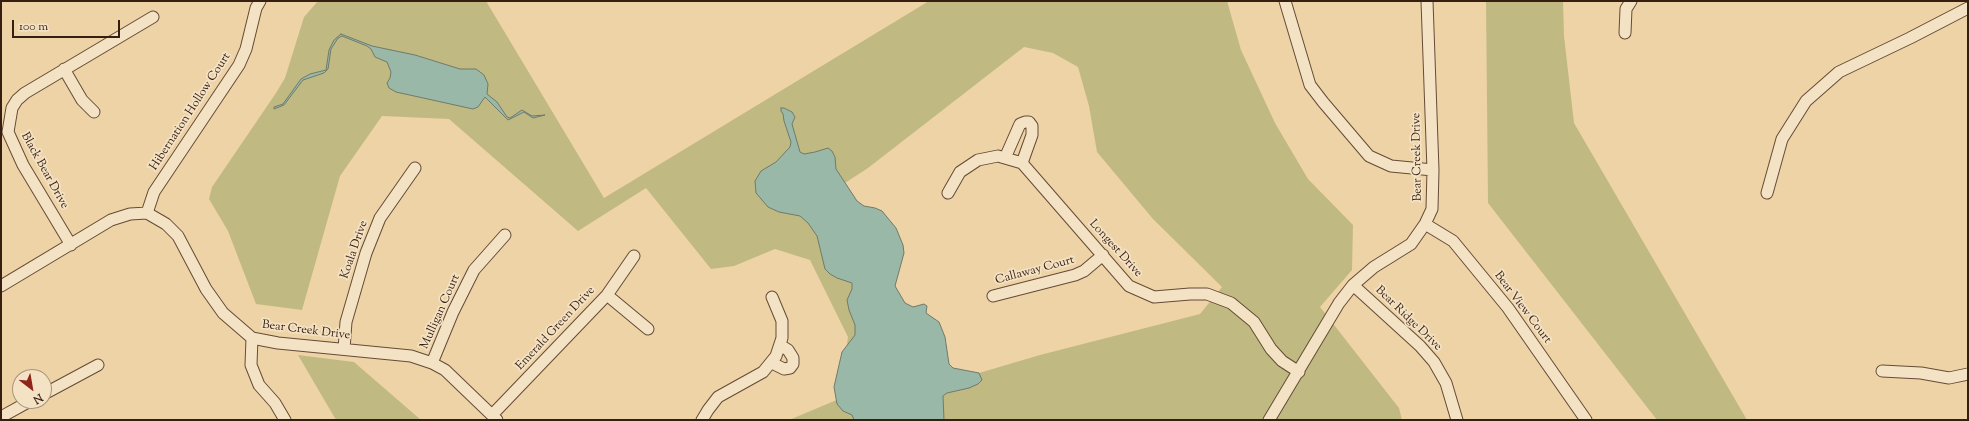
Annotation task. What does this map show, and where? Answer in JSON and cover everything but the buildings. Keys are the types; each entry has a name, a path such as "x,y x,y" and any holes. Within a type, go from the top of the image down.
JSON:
{"street":[{"name":"Hibernation Hollow Court","path":"147,213 154,192 239,65 246,49 256,8 260,1"},
{"path":"1285,1 1310,85 1322,102 1369,156 1391,166 1433,170"},
{"name":"Bear Creek Drive","path":"1269,420 1339,303 1353,285 1374,267 1411,244 1425,224 1432,210 1433,170 1427,1"},
{"path":"1625,33 1626,9 1631,1"},
{"path":"1767,193 1782,138 1806,101 1839,72 1968,8"},
{"name":"Black Bear Drive","path":"71,245 23,165 8,132 12,108 17,100 25,93 153,17"},
{"path":"64,69 82,100 94,112"},
{"path":"948,193 960,172 969,164 978,160 998,156 1022,163 1032,135 1032,126 1029,122 1020,124 1005,158"},
{"name":"Longest Drive","path":"1022,163 1103,255 1128,286 1154,297 1207,294 1231,303 1254,322 1271,349 1282,361 1299,372"},
{"name":"Koala Drive","path":"344,349 346,322 366,253 380,218 415,168"},
{"path":"1,286 111,220 130,214 147,213"},
{"name":"Bear Creek Drive","path":"147,213 166,224 178,236 206,289 222,313 252,338 278,343 411,356 432,363 445,370 494,418"},
{"name":"Bear View Court","path":"1425,224 1453,241 1508,308 1586,420"},
{"name":"Mulligan Court","path":"432,363 453,312 474,270 505,235"},
{"name":"Callaway Court","path":"993,296 1075,275 1084,271 1103,255"},
{"name":"Emerald Green Drive","path":"494,418 607,295 634,256"},
{"name":"Bear Ridge Drive","path":"1353,285 1420,346 1434,362 1446,383 1457,420"},
{"path":"607,295 648,329"},
{"path":"702,420 718,397 764,372 772,363 782,338 782,321 772,297"},
{"path":"252,338 250,365 259,384 275,403 285,420"},
{"path":"772,363 784,369 790,368 793,364 793,358 788,350 780,345"},
{"path":"52,390 98,365"},
{"path":"1882,371 1921,373 1949,378 1968,374"},
{"path":"1,417 16,409"}],"shaded area":[{"path":"318,1 486,1 604,198 929,1 1227,1 1241,50 1275,123 1308,179 1353,225 1352,270 1320,307 1399,408 1402,420 789,420 839,399 848,337 810,260 775,249 734,266 711,269 646,188 578,231 449,119 382,116 340,176 302,310 256,304 228,231 209,199 212,187 285,78 304,17","holes":["1024,47 1053,53 1078,67 1089,106 1097,152 1153,219 1222,287 1200,314 1040,355 979,373 953,368 949,364 945,337 939,322 926,313 927,306 924,304 913,307 905,303 895,286 904,253 903,245 896,228 882,211 864,206 857,201 845,183 868,168"]},
{"path":"1486,1 1563,1 1564,36 1574,123 1747,420 1657,420 1488,203"},
{"path":"341,34 372,46 415,55 460,69 476,69 484,75 488,84 487,94 497,102 507,117 510,118 522,110 532,116 545,115 533,118 524,112 508,120 485,97 478,107 473,109 396,92 389,88 387,83 391,72 387,62 375,57 371,49 367,46 342,36 338,38 331,49 328,69 324,73 303,80 284,105 274,109 274,107 283,104 301,79 310,74 326,70 329,50 334,40"},
{"path":"781,108 792,112 795,117 792,124 800,152 804,154 828,148 832,151 835,157 836,169 857,201 864,206 882,211 896,228 903,245 904,253 895,286 905,303 913,307 924,304 927,306 926,313 939,322 945,337 949,364 953,368 979,373 982,380 978,384 969,388 947,393 943,396 944,420 854,420 852,415 843,411 837,404 834,387 842,352 855,335 855,325 847,300 852,289 852,283 837,278 825,269 817,236 808,223 800,216 779,212 768,207 756,193 755,181 761,171 776,162 790,147 791,142"},
{"path":"298,355 354,362 421,420 336,420"}]}
